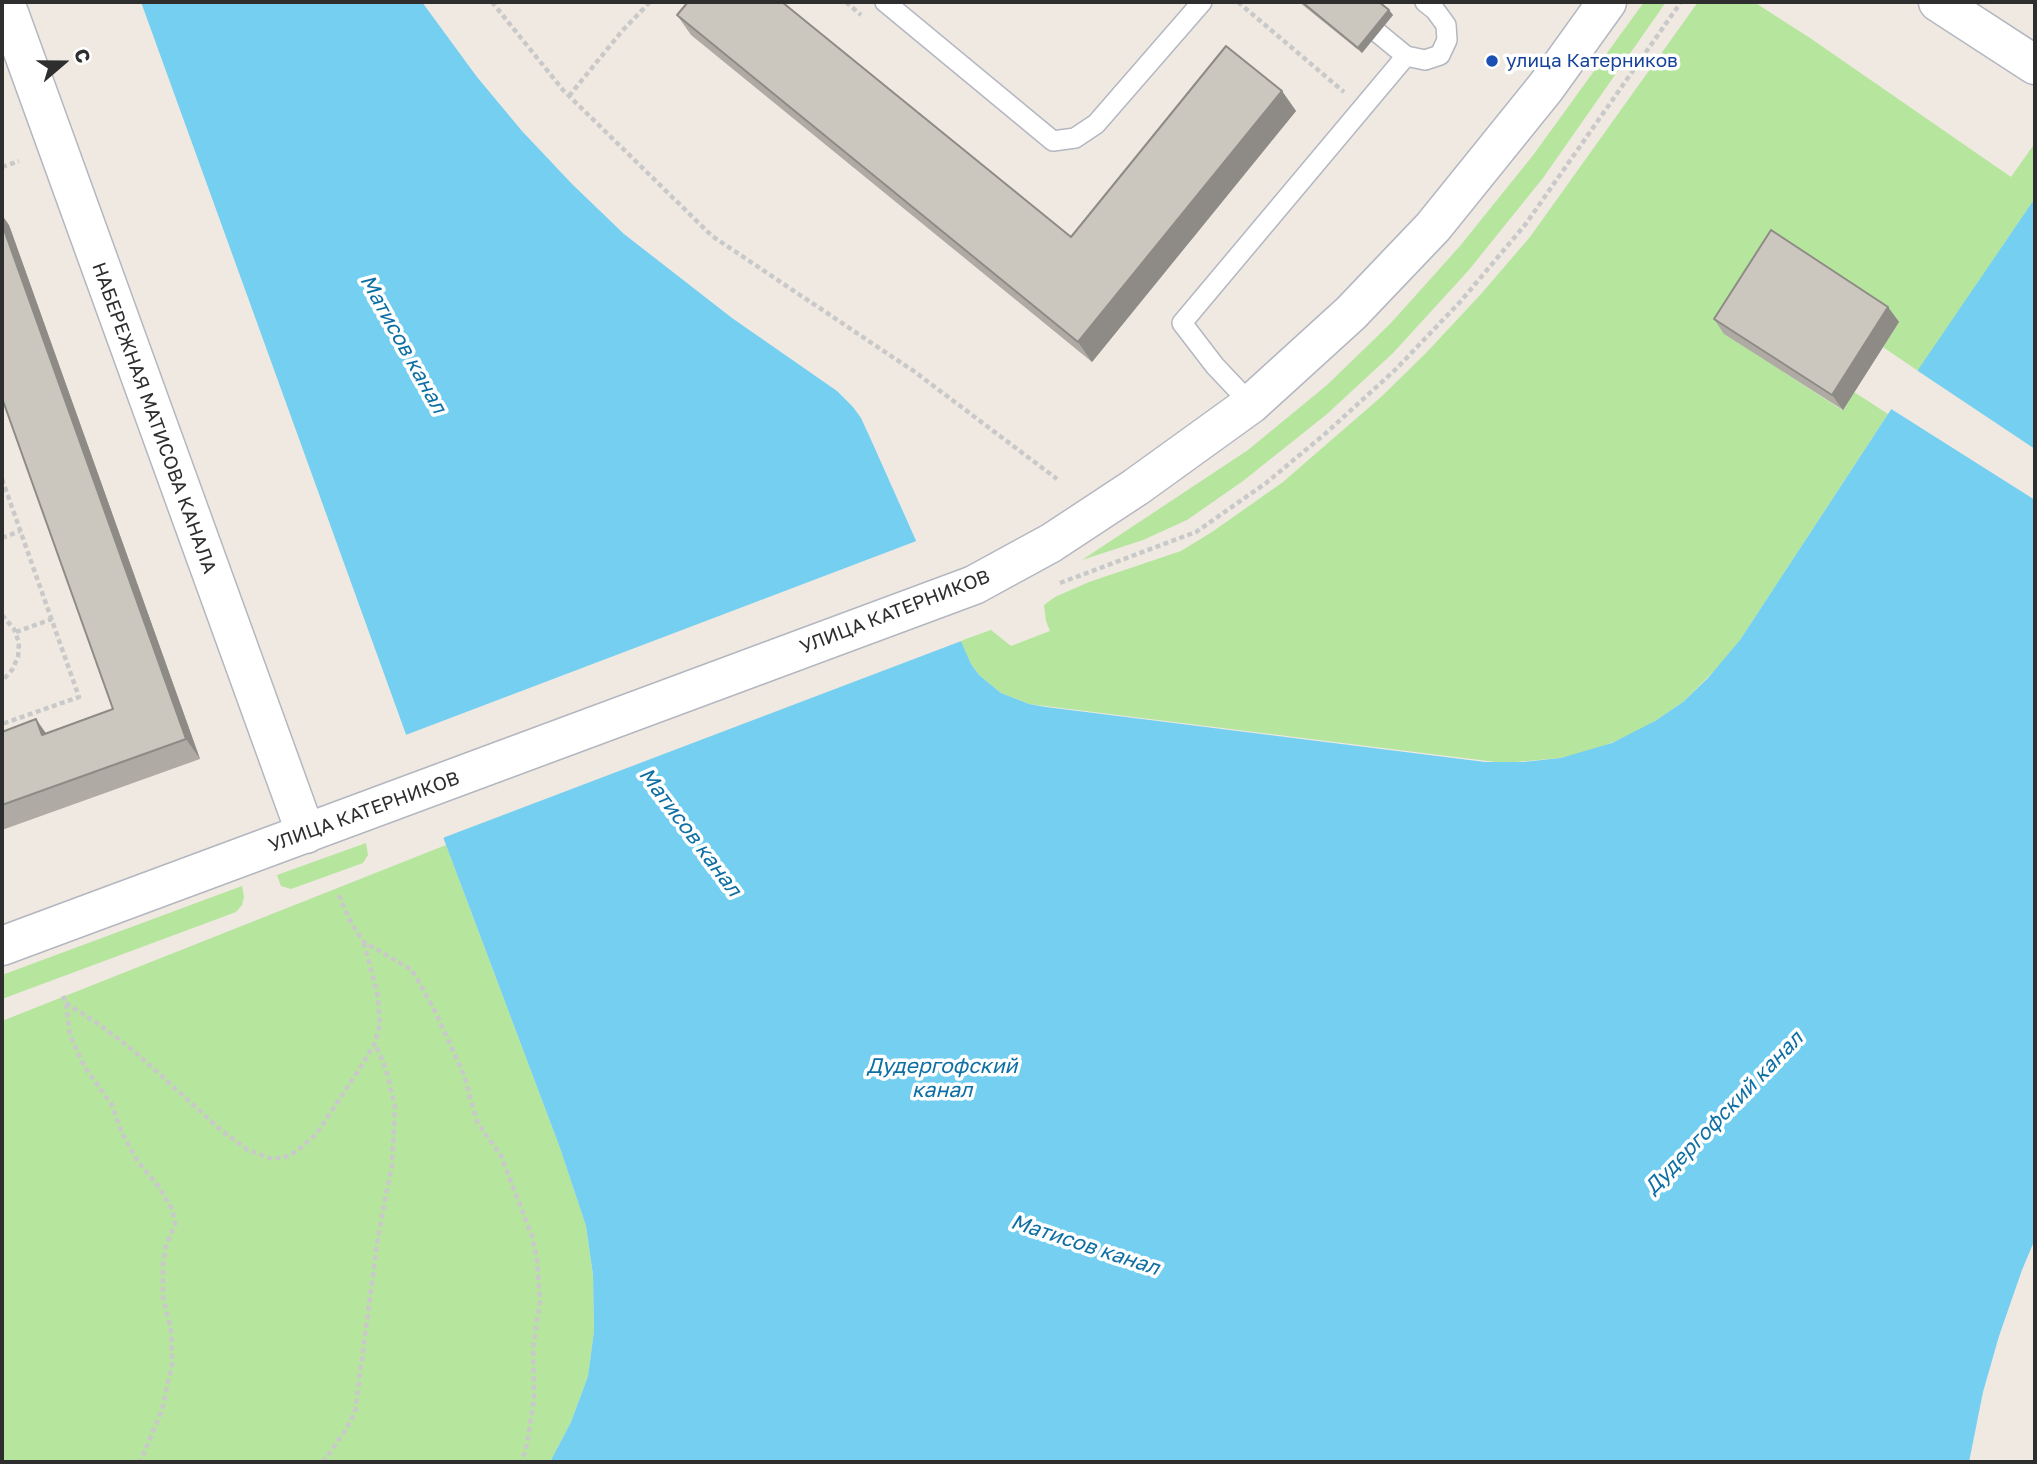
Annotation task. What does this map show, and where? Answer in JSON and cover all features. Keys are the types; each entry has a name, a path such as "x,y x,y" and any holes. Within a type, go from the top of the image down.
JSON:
{"street":[{"name":"НАБЕРЕЖНАЯ МАТИСОВА КАНАЛА","path":"5,2 306,834"},
{"name":"УЛИЦА КАТЕРНИКОВ","path":"2,946 974,585 1051,543 1147,480 1251,404 1351,313 1433,227 1546,86 1607,2"},
{"path":"1938,2 2035,65"}],"lane":[{"path":"886,2 1053,141 1075,138 1096,124 1202,2"},
{"path":"1378,33 1406,56 1425,60 1440,55 1447,40 1446,25 1435,9 1425,2"},
{"path":"1251,404 1215,366 1182,323 1406,56"}],"path":[{"path":"492,2 569,96 712,236 915,372 1056,479"},
{"path":"569,96 622,31 650,2"},
{"path":"846,2 867,19"},
{"path":"1238,2 1346,94"},
{"path":"1056,584 1196,532 1266,483 1395,370 1460,302 1525,225 1681,2"},
{"path":"2,167 19,161"},
{"path":"2,479 79,697 2,724"},
{"path":"2,538 20,531"},
{"path":"2,614 16,632 19,643 18,657 12,670 2,681"},
{"path":"16,632 52,619"},
{"path":"65,1003 134,1051 222,1131 248,1150 272,1159 289,1156 317,1133 360,1069 375,1043 380,1024 378,996 364,942 351,923 339,895"},
{"path":"364,942 412,970 434,1009 464,1075 477,1122 501,1156 532,1236 540,1301 533,1347 534,1399 526,1450 520,1462"},
{"path":"62,996 69,1035 84,1066 112,1105 121,1131 138,1162 159,1187 172,1209 175,1224 163,1264 163,1297 171,1329 172,1364 162,1410 140,1462"},
{"path":"323,1462 355,1412 378,1237 393,1164 396,1107 386,1069 375,1043"}],"green space":[{"path":"1644,2 1666,2 1543,178 1468,271 1393,353 1327,414 1243,481 1187,520 1143,540 1082,560 1248,450 1327,385 1390,324 1460,246 1534,154"},
{"path":"1698,2 1754,2 2011,177 2035,143 2035,198 1918,371 1883,347 1899,322 1725,334 1842,410 1854,392 1888,414 1740,640 1719,666 1683,702 1643,729 1597,749 1561,758 1504,763 1029,704 1001,693 979,675 960,641 991,630 1011,646 1050,631 1044,605 1055,597 1089,582 1181,551 1212,532 1283,482 1381,397 1481,294 1530,237"},
{"path":"366,843 368,855 363,863 291,889 281,886 277,875"},
{"path":"446,845 560,1148 586,1226 593,1275 594,1331 588,1376 571,1422 550,1462 2,1462 2,1021"},
{"path":"242,886 244,897 236,912 2,999 2,975"}],"water":[{"name":"Дудергофский канал","path":"141,2 422,2 477,77 522,131 624,234 732,318 837,391 853,407 861,418 971,664 979,675 1001,693 1029,704 1046,707 1485,762 1561,758 1612,743 1655,721 1683,702 1708,678 1740,640 1888,414 2035,198 2035,1239 1999,1336 1983,1392 1969,1462 550,1462 571,1422 588,1376 594,1331 593,1275 586,1226 560,1148 446,845"}],"pier":[{"path":"1915,369 2035,449 2035,500 1888,407"},
{"path":"919,540 964,640 440,839 403,736"}],"building":[{"path":"688,2 782,2 1071,237 1226,46 1282,91 1078,342 677,15"},
{"path":"1302,2 1379,2 1389,10 1358,48"},
{"path":"2,224 186,739 2,805 2,732 36,719 42,735 113,709 2,398"},
{"path":"1771,230 1888,307 1832,395 1714,319"}],"place":[{"name":"улица Катерников","path":"1492,61"}],"water label":[{"name":"Матисов канал","path":"403,344"},
{"name":"Матисов канал","path":"690,832"},
{"name":"Матисов канал","path":"1085,1245"}]}
